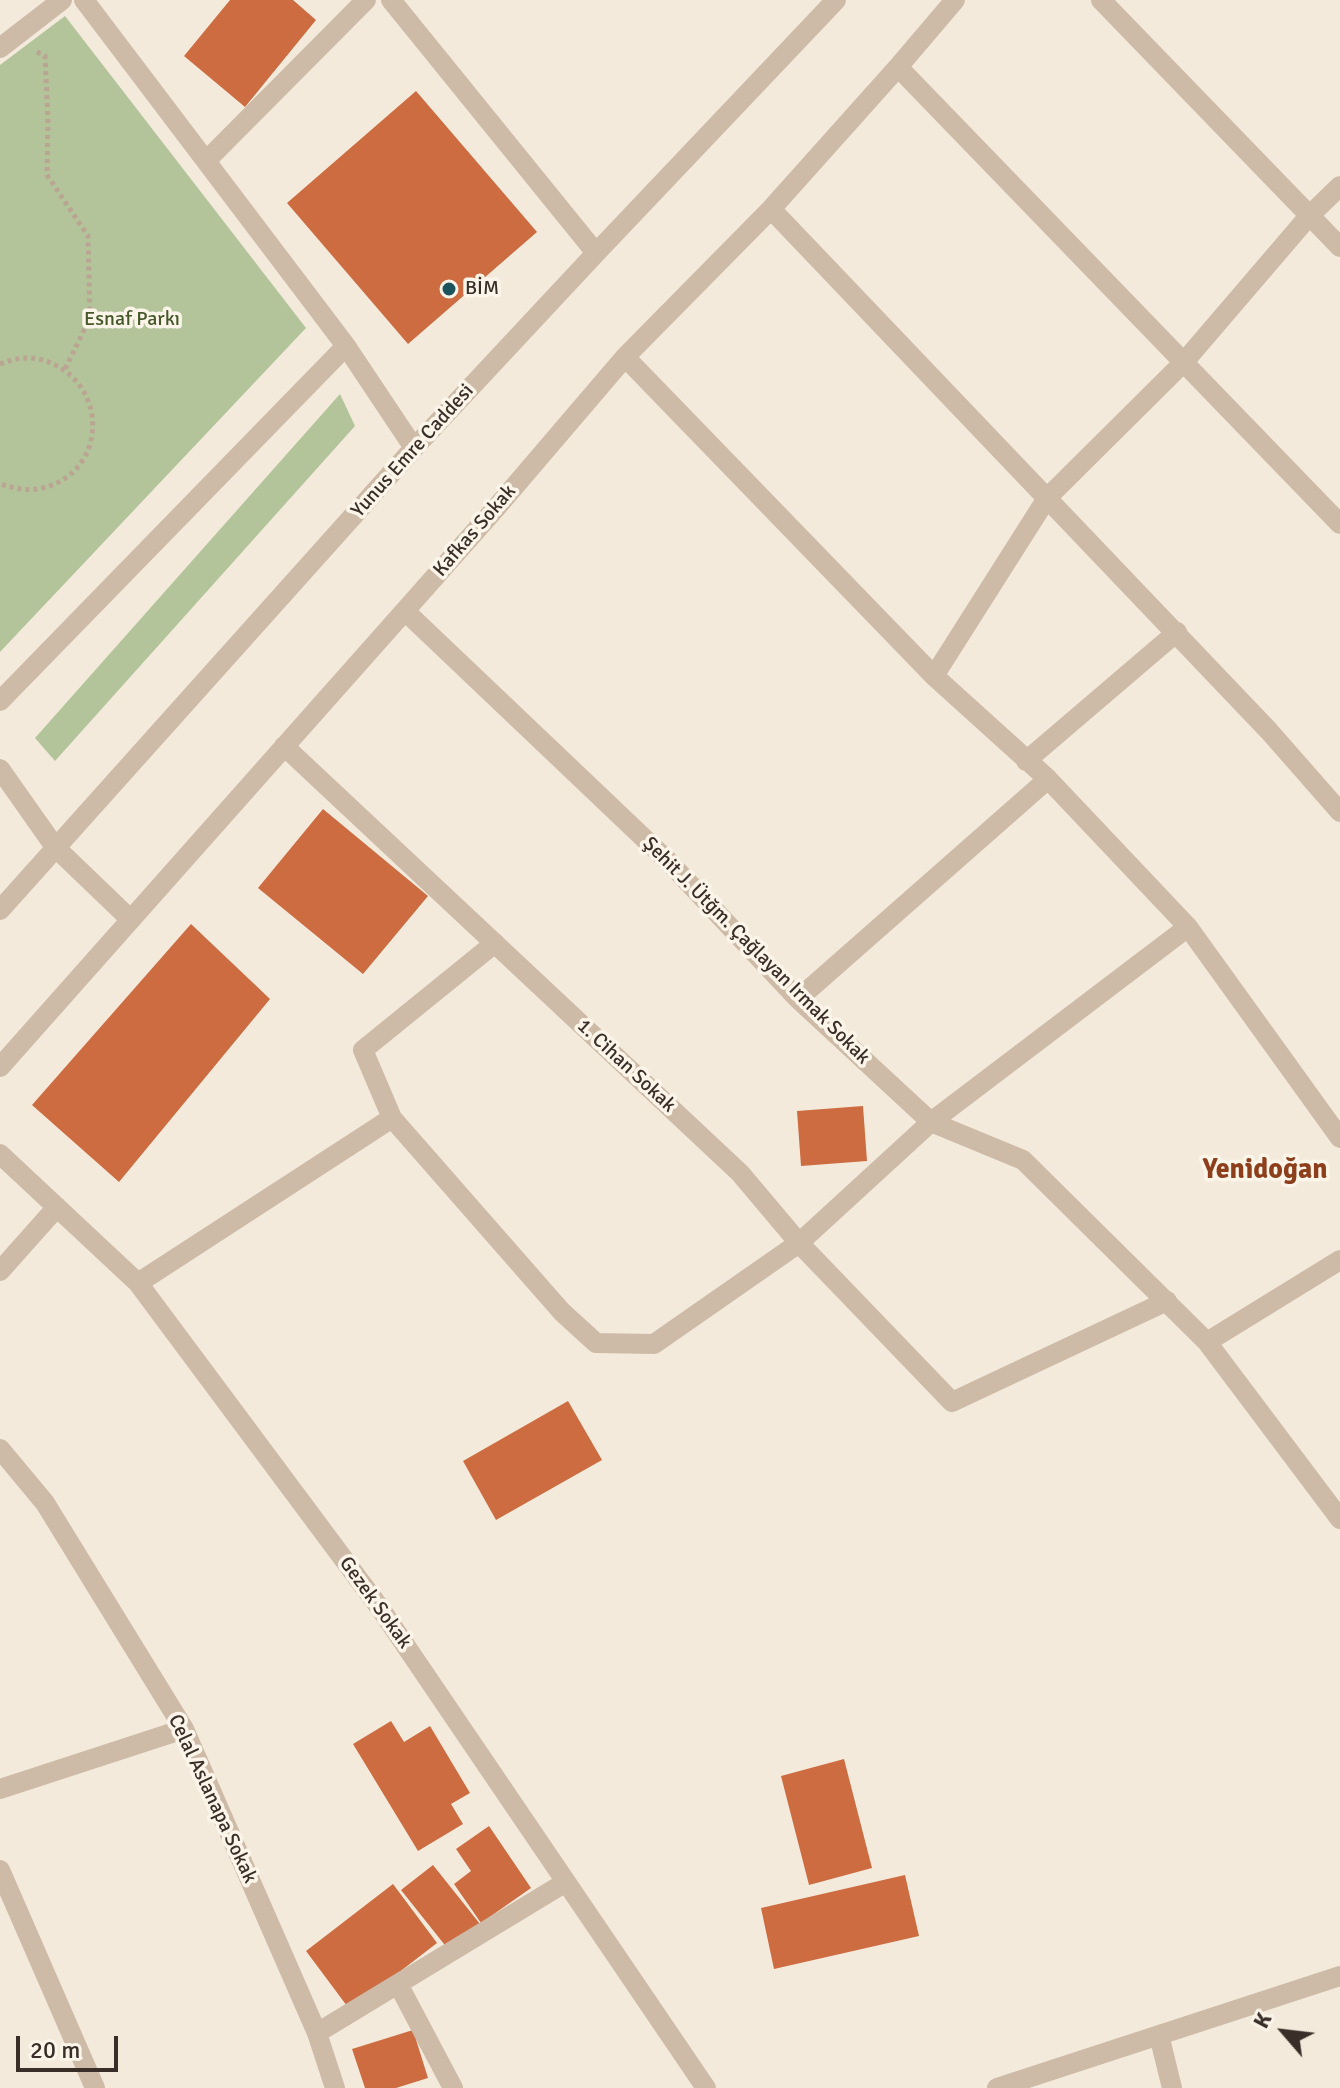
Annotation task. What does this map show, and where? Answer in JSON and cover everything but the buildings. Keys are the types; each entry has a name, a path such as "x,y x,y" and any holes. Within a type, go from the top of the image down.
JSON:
{"street":[{"path":"4,38 62,0"},
{"path":"84,0 346,346 414,448"},
{"path":"206,161 366,0"},
{"path":"391,0 596,253"},
{"name":"Yunus Emre Caddesi","path":"0,910 414,448 836,0"},
{"name":"Kafkas Sokak","path":"0,1067 496,508 625,357 771,209 955,0"},
{"path":"1101,0 1340,247"},
{"path":"898,67 1340,524"},
{"path":"934,676 1047,498 1184,362 1309,216 1340,186"},
{"path":"771,209 1177,632 1340,812"},
{"path":"0,701 346,346"},
{"path":"625,357 934,676 1048,779 1188,927 1340,1138"},
{"name":"Şehit J. Ütğm. Çağlayan Irmak Sokak","path":"405,611 669,862 798,999 931,1122 1023,1160 1207,1342 1340,1519"},
{"path":"1026,761 1177,632"},
{"name":"1. Cihan Sokak","path":"284,746 740,1173 799,1243 952,1402 1167,1301"},
{"path":"0,769 55,847 130,919"},
{"path":"798,999 1048,779"},
{"path":"495,943 363,1050 392,1118 562,1312 596,1343 654,1344 799,1243 931,1122 1188,927"},
{"path":"138,1283 392,1118"},
{"name":"Gezek Sokak","path":"0,1154 138,1283 380,1608 706,2088"},
{"path":"0,1271 57,1207"},
{"path":"1207,1342 1340,1260"},
{"name":"Celal Aslanapa Sokak","path":"0,1449 45,1503 184,1729 317,2033 335,2088"},
{"path":"0,1789 184,1729"},
{"path":"0,1870 95,2088"},
{"path":"317,2033 566,1882"},
{"path":"997,2088 1340,1976"},
{"path":"398,1984 453,2088"},
{"path":"1159,2035 1172,2088"}],"path":[{"path":"4,38 45,56 47,175 88,236 90,318 65,369"},
{"path":"0,364 23,357 44,360 65,369 80,384 91,403 94,425 90,447 79,466 62,480 42,488 20,490 0,484"}],"green space":[{"name":"Esnaf Parkı","path":"65,16 306,328 0,652 0,65"},
{"path":"340,394 355,426 55,761 35,738"}],"place":[{"name":"BİM","path":"449,289"}],"district":[{"name":"Yenidoğan","path":"1265,1171"}]}
